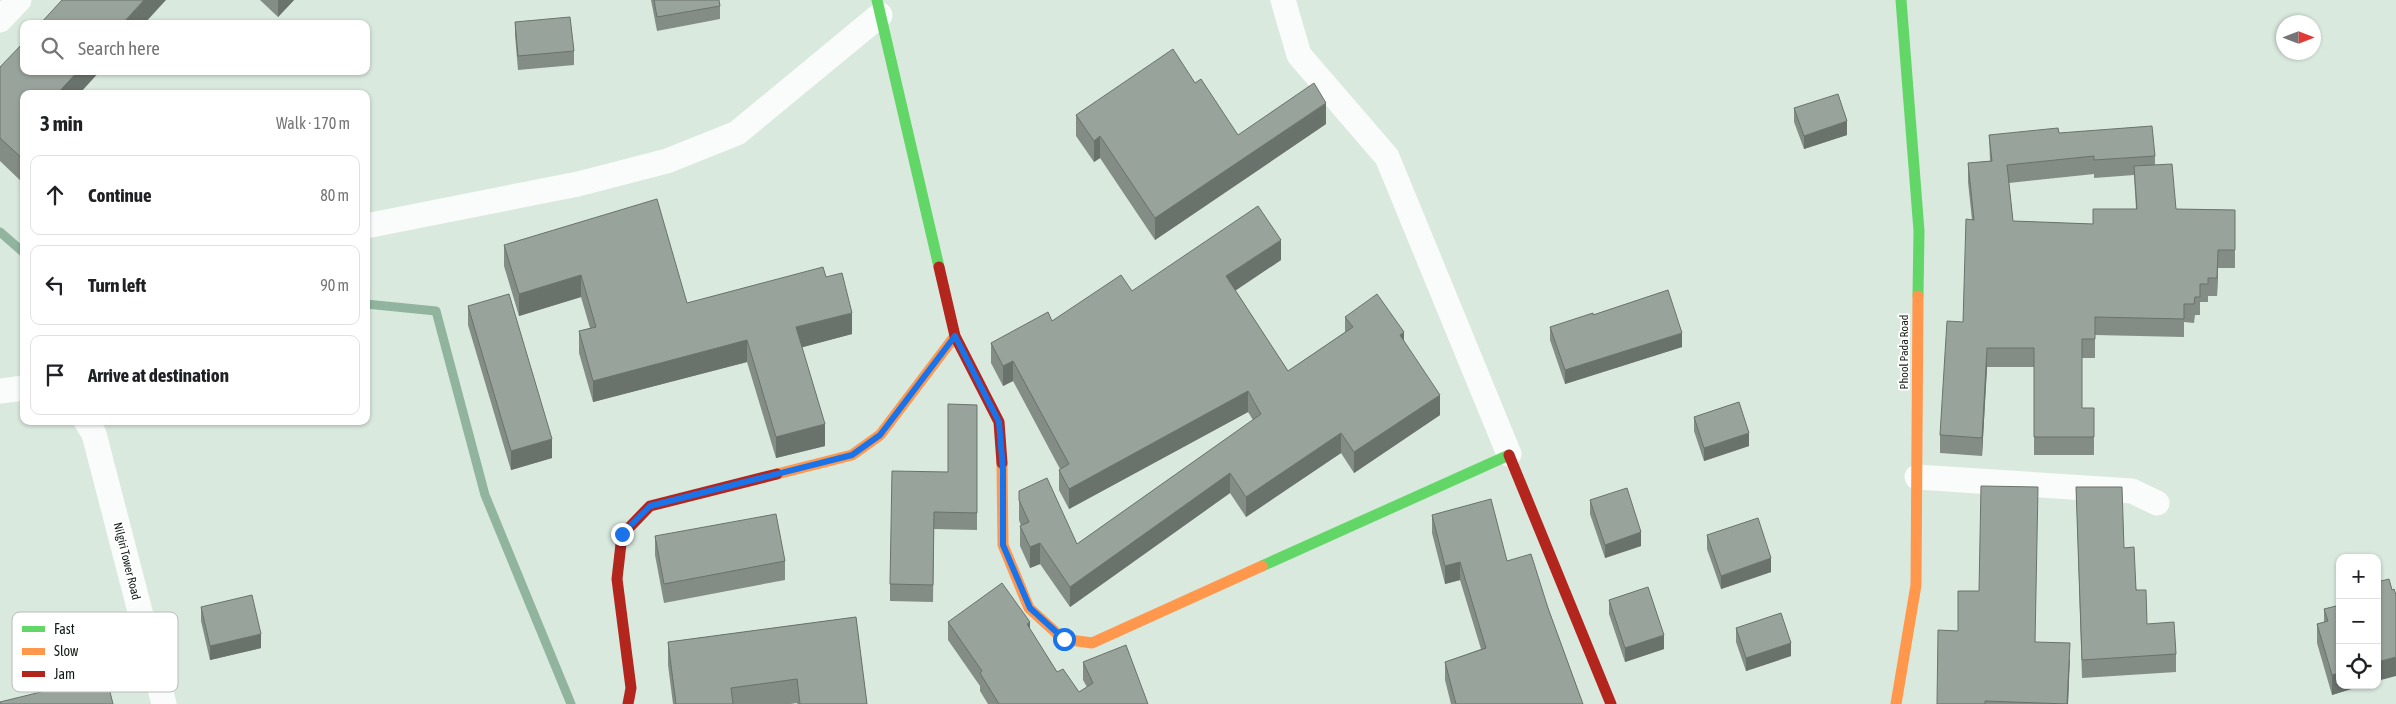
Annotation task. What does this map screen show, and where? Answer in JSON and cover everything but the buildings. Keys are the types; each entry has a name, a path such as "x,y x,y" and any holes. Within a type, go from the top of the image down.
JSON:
{"street":[{"path":"0,20 19,0"},
{"path":"1283,0 1299,55 1388,157 1611,704"},
{"name":"Phool Pada Road","path":"1896,704 1916,585 1917,477 1918,231 1901,0"},
{"path":"370,225 596,179 667,161 737,133 879,8 955,336 999,422 1003,470 1003,545 1030,608 1064,639 1092,643 1509,454"},
{"path":"628,704 631,688 617,579 622,534 650,506 852,455 880,435 955,336"},
{"path":"0,391 20,388"},
{"name":"Nilgiri Tower Road","path":"88,425 94,434 140,612"},
{"path":"1917,477 2132,491 2157,503"}],"waterway":[{"path":"0,232 20,250"},
{"path":"370,304 436,311 485,495 571,704"}],"traffic: fast":[{"path":"877,0 939,267"},
{"path":"1901,0 1919,231 1918,296"},
{"path":"1262,566 1509,455"}],"traffic: slow":[{"path":"1896,704 1916,585 1918,296"},
{"path":"777,474 852,455 880,435 955,336"},
{"path":"1002,463 1003,545 1029,608 1063,639 1092,643 1262,566"}],"traffic: jam":[{"path":"939,267 955,336 999,422 1002,463"},
{"path":"1509,455 1611,704"},
{"path":"628,704 631,688 617,579 622,535 650,506 777,474"}],"route":[{"path":"622,534 650,506 852,455 880,435 955,336 999,422 1003,470 1003,545 1030,608 1064,639"}]}
